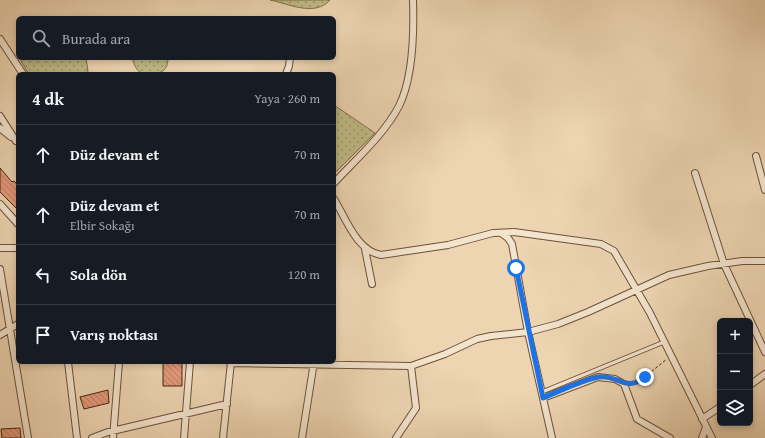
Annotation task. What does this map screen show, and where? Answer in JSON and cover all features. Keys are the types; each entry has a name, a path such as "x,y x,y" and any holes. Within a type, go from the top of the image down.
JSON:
{"street":[{"path":"336,181 381,133 401,101 409,63 413,0"},
{"path":"0,39 3,49 21,72"},
{"path":"287,72 290,60"},
{"path":"0,116 16,140"},
{"path":"0,128 16,141"},
{"path":"756,156 765,190"},
{"path":"695,174 724,264 765,352"},
{"path":"336,203 365,249 372,284"},
{"path":"0,204 16,222"},
{"path":"365,249 386,256 448,245 500,232 514,232 605,245 614,251 637,290 712,438"},
{"path":"500,232 506,236 512,244 528,332 552,438"},
{"path":"0,248 16,248"},
{"path":"336,364 411,366 445,354 477,339 490,336 528,332 573,318 669,275 724,264 765,261"},
{"path":"0,268 28,438"},
{"path":"0,335 16,325"},
{"path":"68,364 77,438"},
{"path":"113,438 119,364"},
{"path":"184,438 190,364"},
{"path":"223,438 231,364"},
{"path":"302,438 314,364"},
{"path":"396,438 416,408 411,366"},
{"path":"753,383 765,374"},
{"path":"542,395 598,377 611,378 624,384 637,419 670,438"},
{"path":"92,438 114,430 227,404"},
{"path":"702,419 717,408"},
{"path":"702,438 706,427"}],"lane":[{"path":"542,395 664,342"}],"path":[{"path":"624,384 639,381 671,356"}],"shaded area":[{"path":"270,0 330,0 317,8 309,9"},
{"path":"20,60 86,60 88,71 87,72 28,72"},
{"path":"133,60 168,60 165,69 160,72 140,72"},
{"path":"336,106 375,133 336,172"}],"building":[{"path":"0,168 12,182 14,181 16,183 16,208 0,192"},
{"path":"163,364 182,364 182,386 163,386"},
{"path":"108,390 109,403 84,409 80,397"},
{"path":"20,428 21,438 2,438 1,429"}],"route":[{"path":"516,268 528,332 543,398 598,377 615,379 624,384 636,383 645,377"}]}
